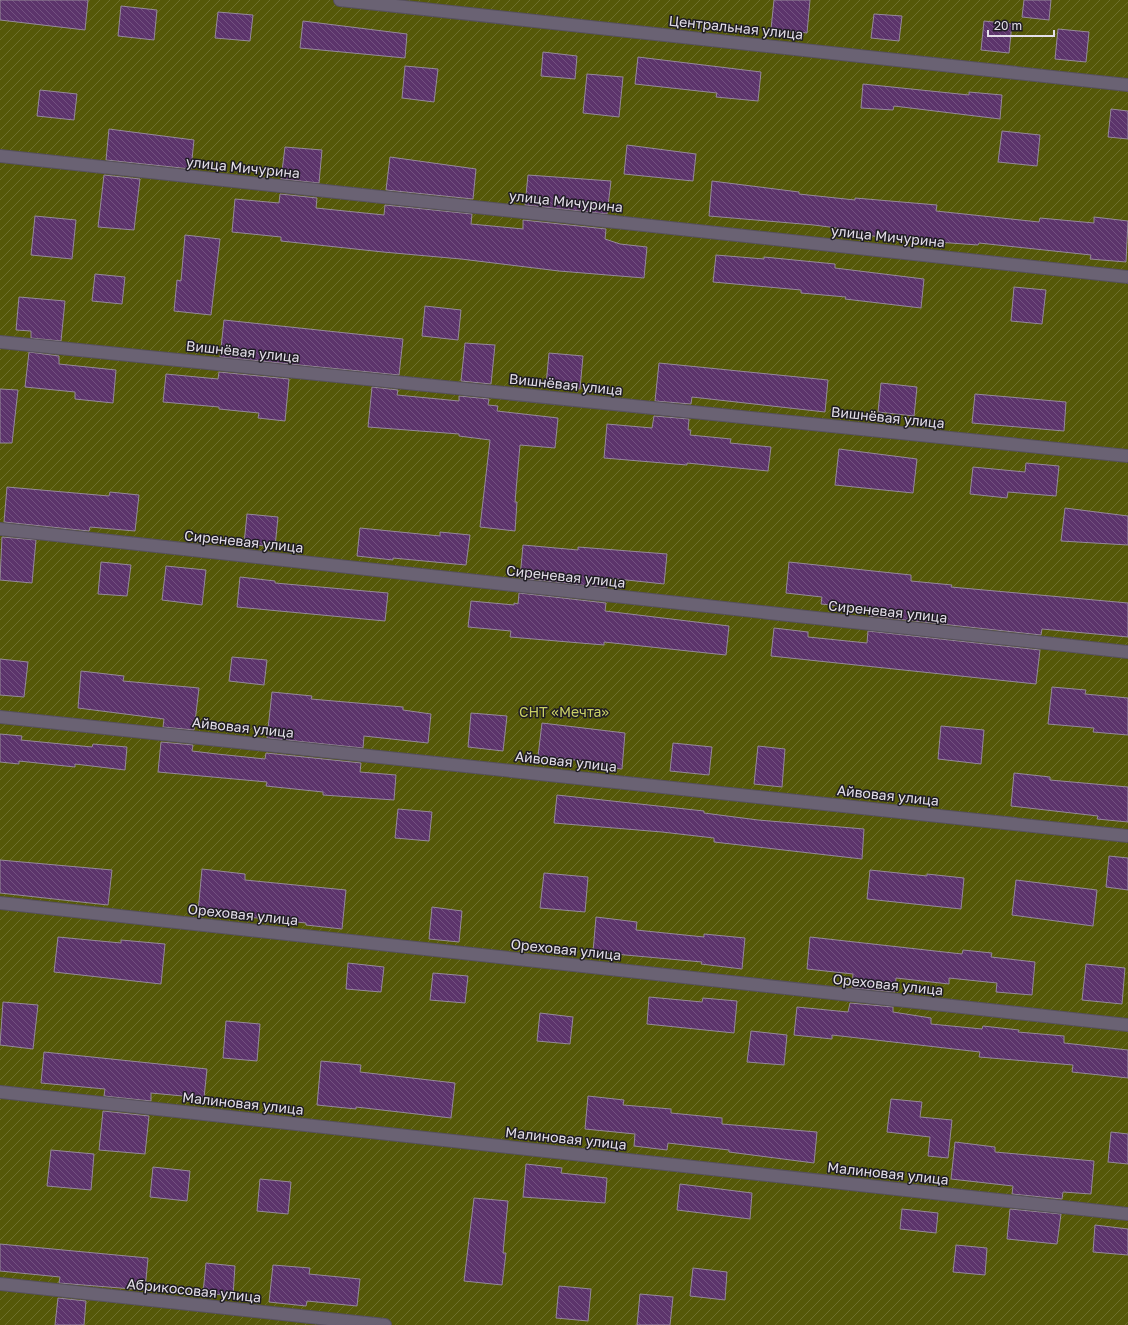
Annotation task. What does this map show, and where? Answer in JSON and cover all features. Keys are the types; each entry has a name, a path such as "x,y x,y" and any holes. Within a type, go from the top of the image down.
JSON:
{"street":[{"name":"Центральная улица","path":"340,0 1128,85"},
{"name":"улица Мичурина","path":"0,156 1128,277"},
{"name":"Вишнёвая улица","path":"0,342 1128,456"},
{"name":"Сиреневая улица","path":"0,530 1128,652"},
{"name":"Айвовая улица","path":"0,717 1128,836"},
{"name":"Ореховая улица","path":"0,903 1128,1025"},
{"name":"Малиновая улица","path":"0,1092 1128,1214"},
{"name":"Абрикосовая улица","path":"0,1284 385,1325"}],"green space":[{"name":"СНТ «Мечта»","path":"0,0 1128,0 1128,1325 0,1325"}],"building":[{"path":"0,0 88,0 85,30 0,20"},
{"path":"774,0 810,0 807,33 771,29"},
{"path":"1024,0 1051,0 1049,20 1022,17"},
{"path":"121,6 157,10 154,40 118,36"},
{"path":"218,12 253,15 250,41 215,38"},
{"path":"874,14 902,16 899,41 871,38"},
{"path":"303,21 407,34 405,58 300,48"},
{"path":"984,21 1012,24 1009,53 981,50"},
{"path":"1058,29 1089,32 1086,62 1055,59"},
{"path":"543,52 577,56 575,79 541,76"},
{"path":"638,57 761,72 758,101 716,97 717,93 635,84"},
{"path":"405,66 438,69 434,102 402,98"},
{"path":"587,74 623,77 619,117 583,113"},
{"path":"863,84 969,95 969,92 1002,95 1000,119 894,106 893,110 861,108"},
{"path":"40,90 77,94 74,120 37,116"},
{"path":"1111,109 1128,111 1128,139 1108,137"},
{"path":"109,129 194,140 191,169 106,160"},
{"path":"1002,131 1040,135 1037,166 998,162"},
{"path":"627,145 696,154 693,181 624,174"},
{"path":"285,147 322,150 319,183 281,179"},
{"path":"390,157 476,169 473,199 386,190"},
{"path":"104,175 140,179 134,230 98,227"},
{"path":"528,175 611,181 607,214 525,205"},
{"path":"712,181 799,192 799,194 855,200 855,198 937,205 936,211 1039,222 1040,218 1094,223 1094,217 1128,221 1126,262 1090,259 1091,255 979,243 978,245 896,239 851,233 852,230 814,225 709,216"},
{"path":"280,194 317,198 316,208 384,215 385,205 472,214 471,224 523,229 523,220 606,229 605,239 620,244 647,247 644,278 559,271 461,259 281,241 281,237 232,232 235,199 279,203"},
{"path":"35,216 76,220 72,259 31,255"},
{"path":"185,235 220,239 211,315 174,311 177,280 181,281"},
{"path":"716,255 764,259 764,257 835,264 835,268 924,279 921,308 845,299 846,297 801,293 801,290 713,282"},
{"path":"95,274 125,277 122,304 92,301"},
{"path":"1014,287 1046,290 1042,324 1011,321"},
{"path":"19,297 65,301 61,341 31,338 31,331 16,330"},
{"path":"425,306 461,310 458,340 422,336"},
{"path":"224,320 403,339 399,375 220,357"},
{"path":"465,343 495,345 491,384 461,381"},
{"path":"29,352 59,356 59,364 116,370 113,403 75,399 75,392 25,387"},
{"path":"549,353 583,356 580,389 546,385"},
{"path":"659,363 828,380 825,412 692,397 691,404 655,401"},
{"path":"219,372 289,379 285,421 258,418 259,413 219,409 219,407 163,402 166,374 218,379"},
{"path":"881,383 917,387 914,416 878,412"},
{"path":"372,387 398,390 397,395 459,401 459,396 489,399 488,405 498,406 497,411 558,418 555,448 520,445 515,502 517,502 515,531 480,527 490,440 459,436 459,434 368,427"},
{"path":"0,389 18,390 12,443 0,443"},
{"path":"975,394 1066,402 1064,431 972,423"},
{"path":"654,416 689,419 688,430 691,430 690,435 731,439 730,443 771,447 768,471 687,463 687,465 604,458 607,424 652,428"},
{"path":"839,449 917,459 913,493 835,485"},
{"path":"1026,463 1059,466 1056,496 1008,492 1007,498 970,494 973,467 1025,472"},
{"path":"7,487 109,496 110,492 139,495 135,531 90,527 89,531 4,522"},
{"path":"1065,508 1128,516 1128,545 1061,541"},
{"path":"247,514 278,517 275,547 244,544"},
{"path":"360,528 440,536 440,532 470,535 466,565 357,556"},
{"path":"2,537 36,540 32,583 0,580"},
{"path":"523,545 578,550 578,547 667,554 664,584 608,578 607,588 520,578"},
{"path":"101,562 131,565 127,596 98,594"},
{"path":"789,562 911,575 911,581 952,585 951,587 1128,603 1128,637 1042,629 1041,635 869,616 870,609 821,604 822,597 786,593"},
{"path":"166,566 206,570 202,605 162,600"},
{"path":"240,577 275,581 275,583 388,593 385,621 237,607"},
{"path":"519,593 606,603 605,611 729,626 726,655 604,642 604,645 510,637 511,631 468,627 471,601 514,605 514,603 518,604"},
{"path":"774,628 808,632 808,637 867,643 868,631 1040,650 1036,684 771,656"},
{"path":"232,657 267,660 264,685 229,681"},
{"path":"0,659 28,662 24,697 0,695"},
{"path":"81,671 124,676 123,681 199,688 194,730 163,727 164,719 78,708"},
{"path":"1052,687 1086,690 1085,694 1128,698 1128,735 1093,732 1094,728 1048,724"},
{"path":"272,692 312,696 311,699 403,707 403,710 431,714 428,743 364,736 363,748 267,738"},
{"path":"471,713 507,716 503,751 468,747"},
{"path":"542,723 625,733 622,769 593,766 593,762 538,756"},
{"path":"941,726 984,730 981,764 938,759"},
{"path":"0,734 22,736 21,740 92,747 93,744 127,747 125,770 75,764 75,767 19,761 19,764 0,762"},
{"path":"161,742 193,745 192,751 217,754 265,759 266,753 361,763 360,772 396,775 394,800 323,795 323,792 266,786 267,782 158,772"},
{"path":"673,743 712,747 709,775 670,771"},
{"path":"758,746 785,749 782,787 754,784"},
{"path":"1014,773 1050,777 1050,780 1128,787 1128,822 1097,819 1098,816 1011,806"},
{"path":"557,795 704,811 704,813 758,820 864,829 862,859 714,842 714,838 554,823"},
{"path":"398,809 432,812 429,841 395,838"},
{"path":"1109,856 1128,858 1128,890 1106,887"},
{"path":"0,860 112,870 108,905 0,893"},
{"path":"202,869 245,874 245,880 346,890 342,929 306,925 306,923 198,912"},
{"path":"870,870 964,878 961,909 867,899"},
{"path":"544,873 588,877 585,912 540,908"},
{"path":"1016,880 1097,890 1093,926 1012,915"},
{"path":"432,907 462,911 459,942 429,939"},
{"path":"596,917 637,922 636,930 704,937 704,934 745,938 742,969 701,964 702,962 593,952"},
{"path":"58,937 121,943 121,940 165,944 161,984 54,972"},
{"path":"810,937 962,954 963,950 992,953 991,957 1035,962 1032,995 996,992 997,983 949,978 949,984 896,978 895,992 852,988 853,974 807,969"},
{"path":"348,963 384,967 381,992 346,989"},
{"path":"1086,964 1125,968 1122,1004 1082,1000"},
{"path":"433,973 468,976 465,1003 430,1000"},
{"path":"649,997 702,1002 703,998 737,1001 734,1033 647,1024"},
{"path":"3,1002 38,1005 33,1049 0,1045"},
{"path":"850,1003 893,1007 893,1012 931,1018 931,1024 982,1029 983,1026 1019,1030 1018,1032 1064,1036 1064,1043 1128,1050 1128,1078 1072,1072 1073,1065 979,1057 980,1052 832,1035 832,1039 794,1035 797,1007 848,1012"},
{"path":"540,1013 573,1017 570,1044 537,1041"},
{"path":"226,1021 260,1024 257,1061 223,1058"},
{"path":"751,1031 787,1035 784,1065 747,1062"},
{"path":"44,1052 207,1069 204,1098 151,1093 151,1101 104,1096 105,1089 41,1083"},
{"path":"321,1061 361,1065 360,1072 455,1083 451,1118 356,1107 356,1109 317,1105"},
{"path":"588,1096 624,1100 623,1105 671,1109 671,1113 722,1118 722,1124 817,1132 814,1163 729,1152 729,1150 668,1143 667,1150 634,1146 635,1134 585,1129"},
{"path":"891,1099 922,1102 920,1117 952,1120 948,1158 928,1156 930,1137 887,1132"},
{"path":"103,1111 149,1116 145,1154 99,1150"},
{"path":"1111,1132 1128,1134 1128,1164 1108,1162"},
{"path":"955,1142 995,1147 995,1152 1094,1161 1091,1194 1063,1192 1062,1199 1012,1194 1013,1186 951,1179"},
{"path":"51,1150 94,1154 91,1190 47,1186"},
{"path":"526,1164 562,1168 561,1173 607,1178 605,1203 523,1197"},
{"path":"153,1167 190,1171 187,1201 150,1197"},
{"path":"260,1179 291,1182 288,1214 257,1211"},
{"path":"680,1184 752,1193 750,1219 677,1210"},
{"path":"474,1198 508,1201 503,1253 506,1253 502,1285 464,1281"},
{"path":"902,1209 938,1213 936,1233 900,1229"},
{"path":"1010,1209 1061,1214 1057,1244 1007,1239"},
{"path":"1095,1225 1128,1229 1128,1255 1093,1252"},
{"path":"0,1244 148,1258 145,1290 59,1283 60,1277 0,1271"},
{"path":"956,1245 987,1248 985,1275 953,1272"},
{"path":"206,1263 235,1266 233,1296 203,1293"},
{"path":"273,1265 310,1268 309,1274 360,1279 357,1306 307,1301 306,1306 269,1302"},
{"path":"693,1268 727,1272 725,1300 690,1296"},
{"path":"559,1286 591,1289 588,1321 556,1318"},
{"path":"640,1294 673,1297 670,1325 637,1325"},
{"path":"58,1298 86,1301 84,1325 55,1325"}]}
